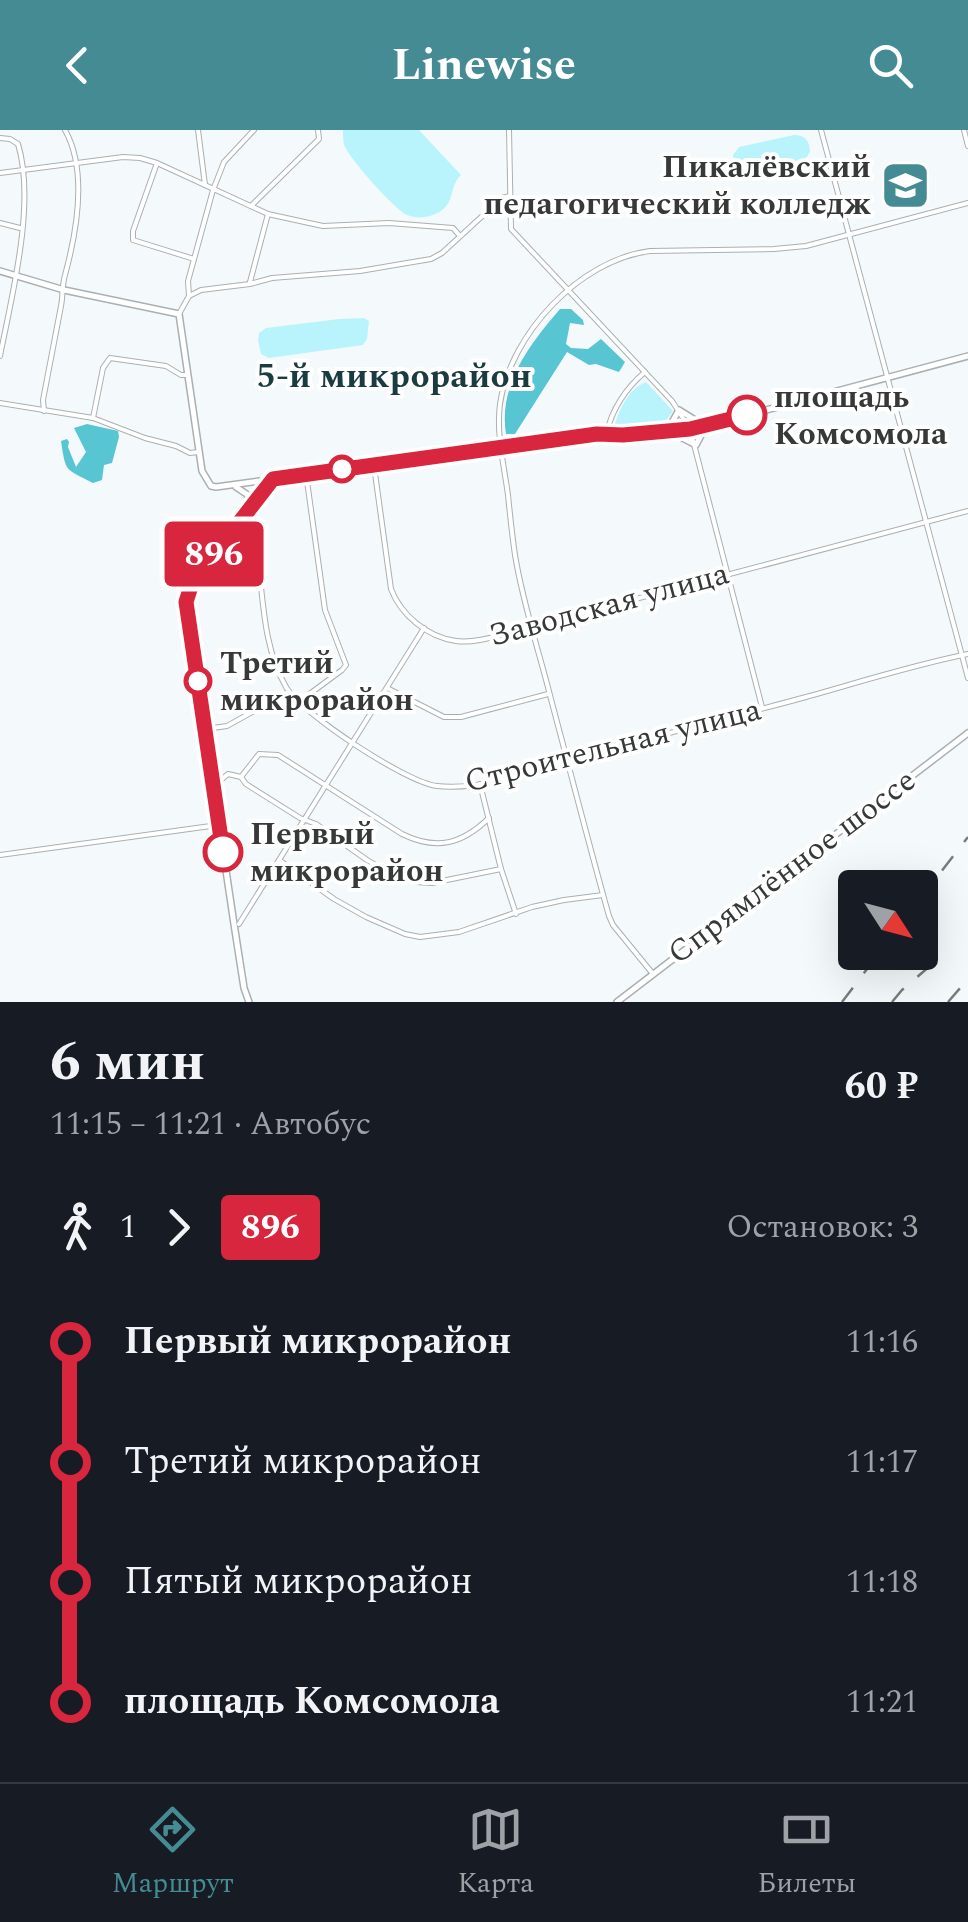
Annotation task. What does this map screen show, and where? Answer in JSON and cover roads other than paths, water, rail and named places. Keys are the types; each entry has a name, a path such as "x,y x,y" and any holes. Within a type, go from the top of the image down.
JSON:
{"street":[{"path":"44,411 65,274 76,232 79,184 73,146 65,130"},
{"path":"198,130 206,186"},
{"path":"189,296 188,280 226,156 254,130"},
{"path":"251,206 319,139 318,130"},
{"path":"509,130 511,229 680,410 690,429 763,708"},
{"path":"821,130 968,678"},
{"path":"964,130 968,146"},
{"path":"0,138 18,144 24,170 15,276 0,356"},
{"path":"0,173 140,158 268,214 323,226 366,222 453,228 460,236"},
{"path":"157,163 133,240 194,259"},
{"path":"510,196 502,198 431,258 360,270 272,278 200,290 189,296 179,314 198,452 204,478 211,486 606,433 690,429 968,356"},
{"path":"653,974 612,924 516,558 499,425 504,386 513,360 536,324 569,291 602,266 632,254 818,244 968,203"},
{"path":"250,284 268,214"},
{"path":"0,224 21,228"},
{"path":"0,272 179,314"},
{"path":"0,311 7,314"},
{"path":"93,418 103,368 110,358 166,366 188,375"},
{"path":"606,433 628,388 645,372"},
{"path":"0,404 93,418 190,453 198,452"},
{"path":"680,410 706,426"},
{"path":"668,430 680,410"},
{"path":"696,445 706,426"},
{"path":"668,430 696,445"},
{"path":"238,924 424,628 404,612 392,592 374,465"},
{"path":"299,702 346,665 325,610 306,474"},
{"path":"248,1002 186,609 192,583 273,479"},
{"path":"233,486 248,495 246,510"},
{"name":"Строительная улица","path":"246,510 252,524 267,639 288,692 329,727 396,770 434,786 480,784 968,654"},
{"name":"Заводская улица","path":"424,628 456,641 476,640 968,512"},
{"path":"387,688 444,717 550,693"},
{"path":"205,729 227,726 288,692"},
{"name":"Спрямлённое шоссе","path":"620,1001 968,733"},
{"path":"242,778 259,754 272,753 402,834 422,842 460,840 489,818"},
{"path":"213,787 228,774 242,778 395,876 416,882 445,882 501,869"},
{"path":"480,784 516,914"},
{"path":"0,855 218,825"},
{"path":"279,860 334,899 384,926 420,937 459,932 532,907 603,895"}],"railway":[{"path":"938,876 968,837"},
{"path":"842,1002 866,970"},
{"path":"892,1002 925,970"},
{"path":"948,1002 968,979"}],"place":[{"name":"Пикалёвский педагогический колледж","path":"906,185"},
{"name":"площадь Комсомола","path":"747,415"},
{"name":"Третий микрорайон","path":"198,681"},
{"name":"Первый микрорайон","path":"223,852"}],"district":[{"name":"5-й микрорайон","path":"394,376"}]}
